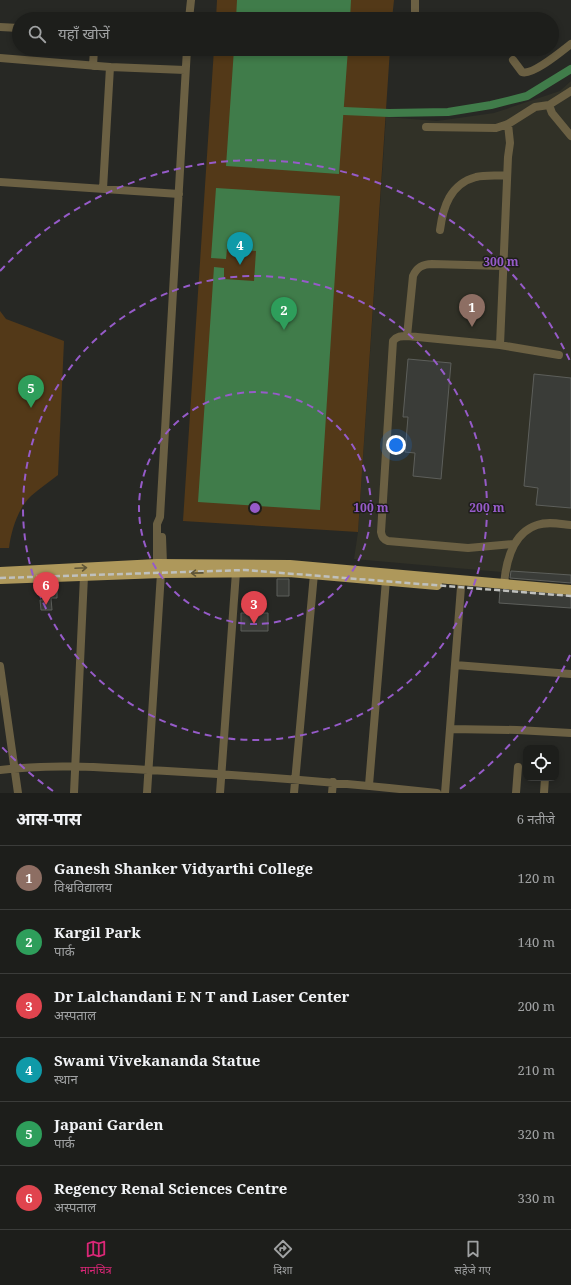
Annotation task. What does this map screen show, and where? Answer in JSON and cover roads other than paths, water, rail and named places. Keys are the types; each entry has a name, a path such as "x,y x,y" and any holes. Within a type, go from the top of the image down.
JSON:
{"main road":[{"path":"0,572 290,565 416,579 504,584 571,590"},
{"path":"0,579 84,576 160,567 236,572 289,572 386,580 416,579 461,587 571,596"}],"street":[{"path":"189,12 190,0"},
{"path":"415,0 415,12"},
{"path":"0,28 12,28"},
{"path":"559,53 571,44"},
{"path":"93,66 94,56"},
{"path":"147,793 160,567 157,524 160,517 186,56"},
{"path":"514,60 522,72 527,73 555,56"},
{"path":"0,58 110,68 185,70"},
{"path":"103,189 110,68"},
{"path":"426,127 501,127 535,107 549,105 571,91"},
{"path":"549,105 552,113 571,136"},
{"path":"500,345 507,175 510,143 508,124"},
{"path":"440,230 444,207 448,198 460,185 476,177 507,175"},
{"path":"0,182 179,194"},
{"path":"407,336 413,276 419,267 425,264 503,266"},
{"path":"514,544 468,548 384,540 381,532 393,341 399,336 407,336 500,345 559,355"},
{"path":"504,584 506,566 514,544 527,530 537,525 548,523 571,525"},
{"path":"220,793 236,572"},
{"path":"294,793 314,574"},
{"path":"74,793 84,576"},
{"path":"369,785 386,580"},
{"path":"445,793 461,587"},
{"path":"455,665 571,674"},
{"path":"0,670 18,793"},
{"path":"450,729 517,730 571,734"},
{"path":"0,770 14,768 76,767 148,770 333,782 437,793"},
{"path":"516,793 518,767"},
{"path":"544,793 545,781"},
{"path":"332,793 333,782"}],"waterway":[{"path":"344,111 389,113 448,112 491,105 527,96 571,69"}],"railway":[{"path":"0,578 245,570 571,596"}],"place":[{"name":"Swami Vivekananda Statue","path":"240,265"},
{"name":"Ganesh Shanker Vidyarthi College","path":"472,327"},
{"name":"Kargil Park","path":"284,330"},
{"name":"Japani Garden","path":"31,408"},
{"name":"Regency Renal Sciences Centre","path":"46,605"},
{"name":"Dr Lalchandani E N T and Laser Center","path":"254,624"}]}
